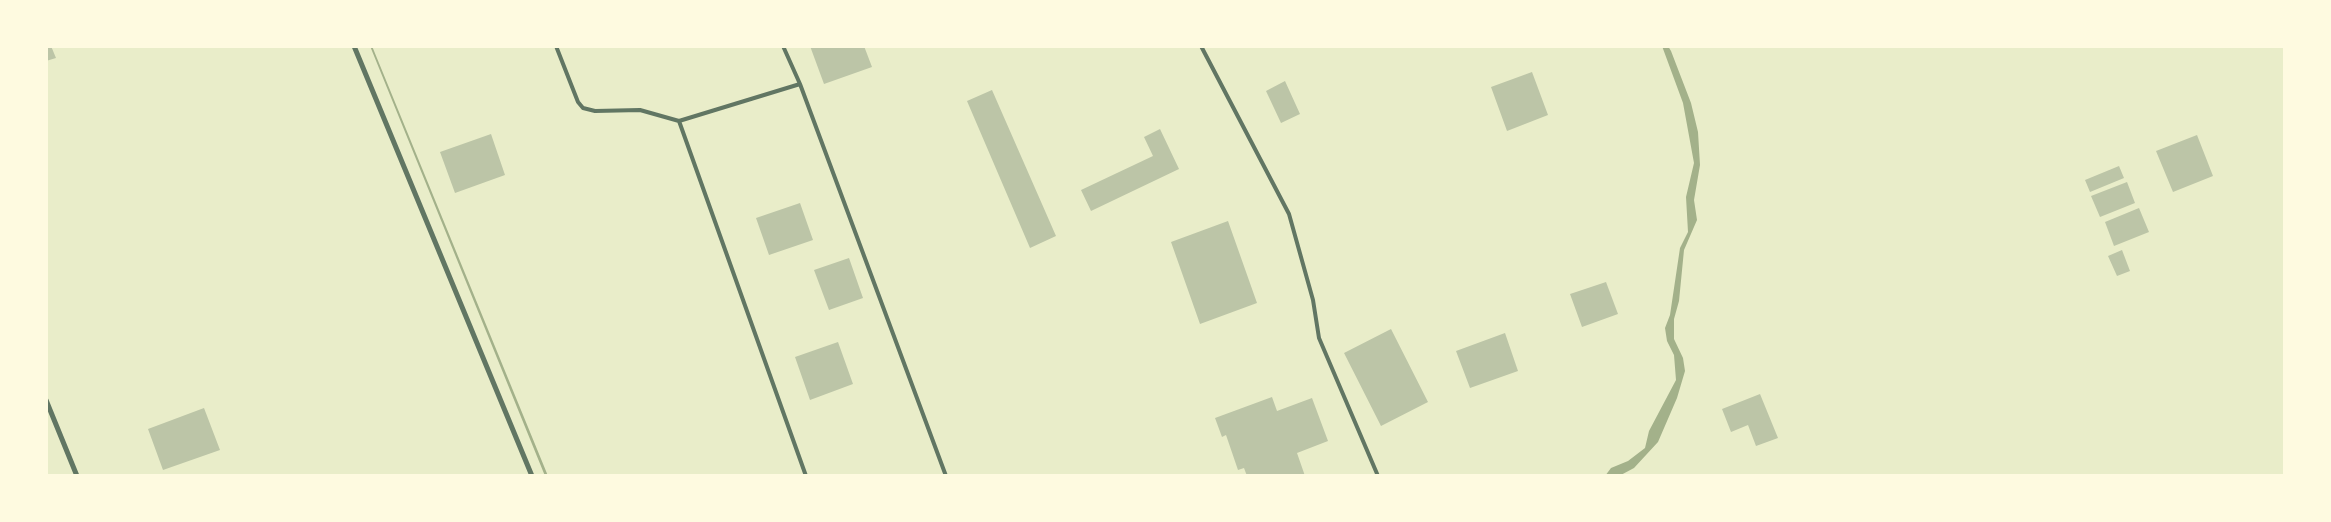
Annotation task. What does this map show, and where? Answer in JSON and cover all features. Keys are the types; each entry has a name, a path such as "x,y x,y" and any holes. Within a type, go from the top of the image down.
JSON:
{"street":[{"path":"354,46 532,476"},
{"path":"46,400 77,476"}],"lane":[{"path":"556,46 578,102 583,108 595,112 640,110 679,121 800,84"},
{"path":"783,46 800,84 946,476"},
{"path":"1201,46 1289,214 1312,300 1319,338 1378,476"},
{"path":"679,121 806,476"}],"shaded area":[{"path":"370,46 372,46 548,476 545,476"},
{"path":"1662,46 1668,46 1671,51 1691,103 1698,132 1700,165 1694,200 1697,220 1684,250 1679,301 1674,319 1674,339 1683,358 1685,371 1677,398 1658,442 1634,468 1619,476 1605,476 1611,468 1628,461 1645,448 1649,431 1676,380 1674,355 1667,341 1665,328 1670,315 1680,248 1688,232 1686,197 1694,163 1683,103"}],"building":[{"path":"46,46 51,46 56,58 46,61"},
{"path":"810,46 864,46 872,67 824,84"},
{"path":"1532,72 1548,115 1507,131 1491,87"},
{"path":"1285,81 1300,114 1281,123 1266,91"},
{"path":"992,90 1056,236 1030,248 967,101"},
{"path":"1160,129 1179,169 1091,211 1081,190 1153,156 1144,137"},
{"path":"491,134 505,175 455,193 440,152"},
{"path":"2197,135 2213,176 2173,192 2156,151"},
{"path":"2119,166 2124,178 2090,192 2085,180"},
{"path":"2127,182 2135,203 2100,217 2091,196"},
{"path":"800,203 813,240 769,255 756,218"},
{"path":"2139,208 2149,232 2114,246 2105,222"},
{"path":"1228,221 1257,303 1200,324 1171,242"},
{"path":"2122,250 2130,271 2117,276 2108,256"},
{"path":"849,258 863,298 829,310 814,270"},
{"path":"1606,282 1618,314 1582,327 1570,294"},
{"path":"1391,329 1428,402 1381,426 1344,353"},
{"path":"1505,333 1518,371 1470,388 1456,351"},
{"path":"838,342 853,384 810,400 795,357"},
{"path":"1760,394 1778,438 1756,446 1748,425 1731,432 1722,409"},
{"path":"1272,397 1277,411 1312,398 1328,441 1297,453 1305,476 1247,476 1244,468 1238,470 1226,435 1222,437 1215,418"},
{"path":"204,408 220,450 163,470 148,429"}]}
